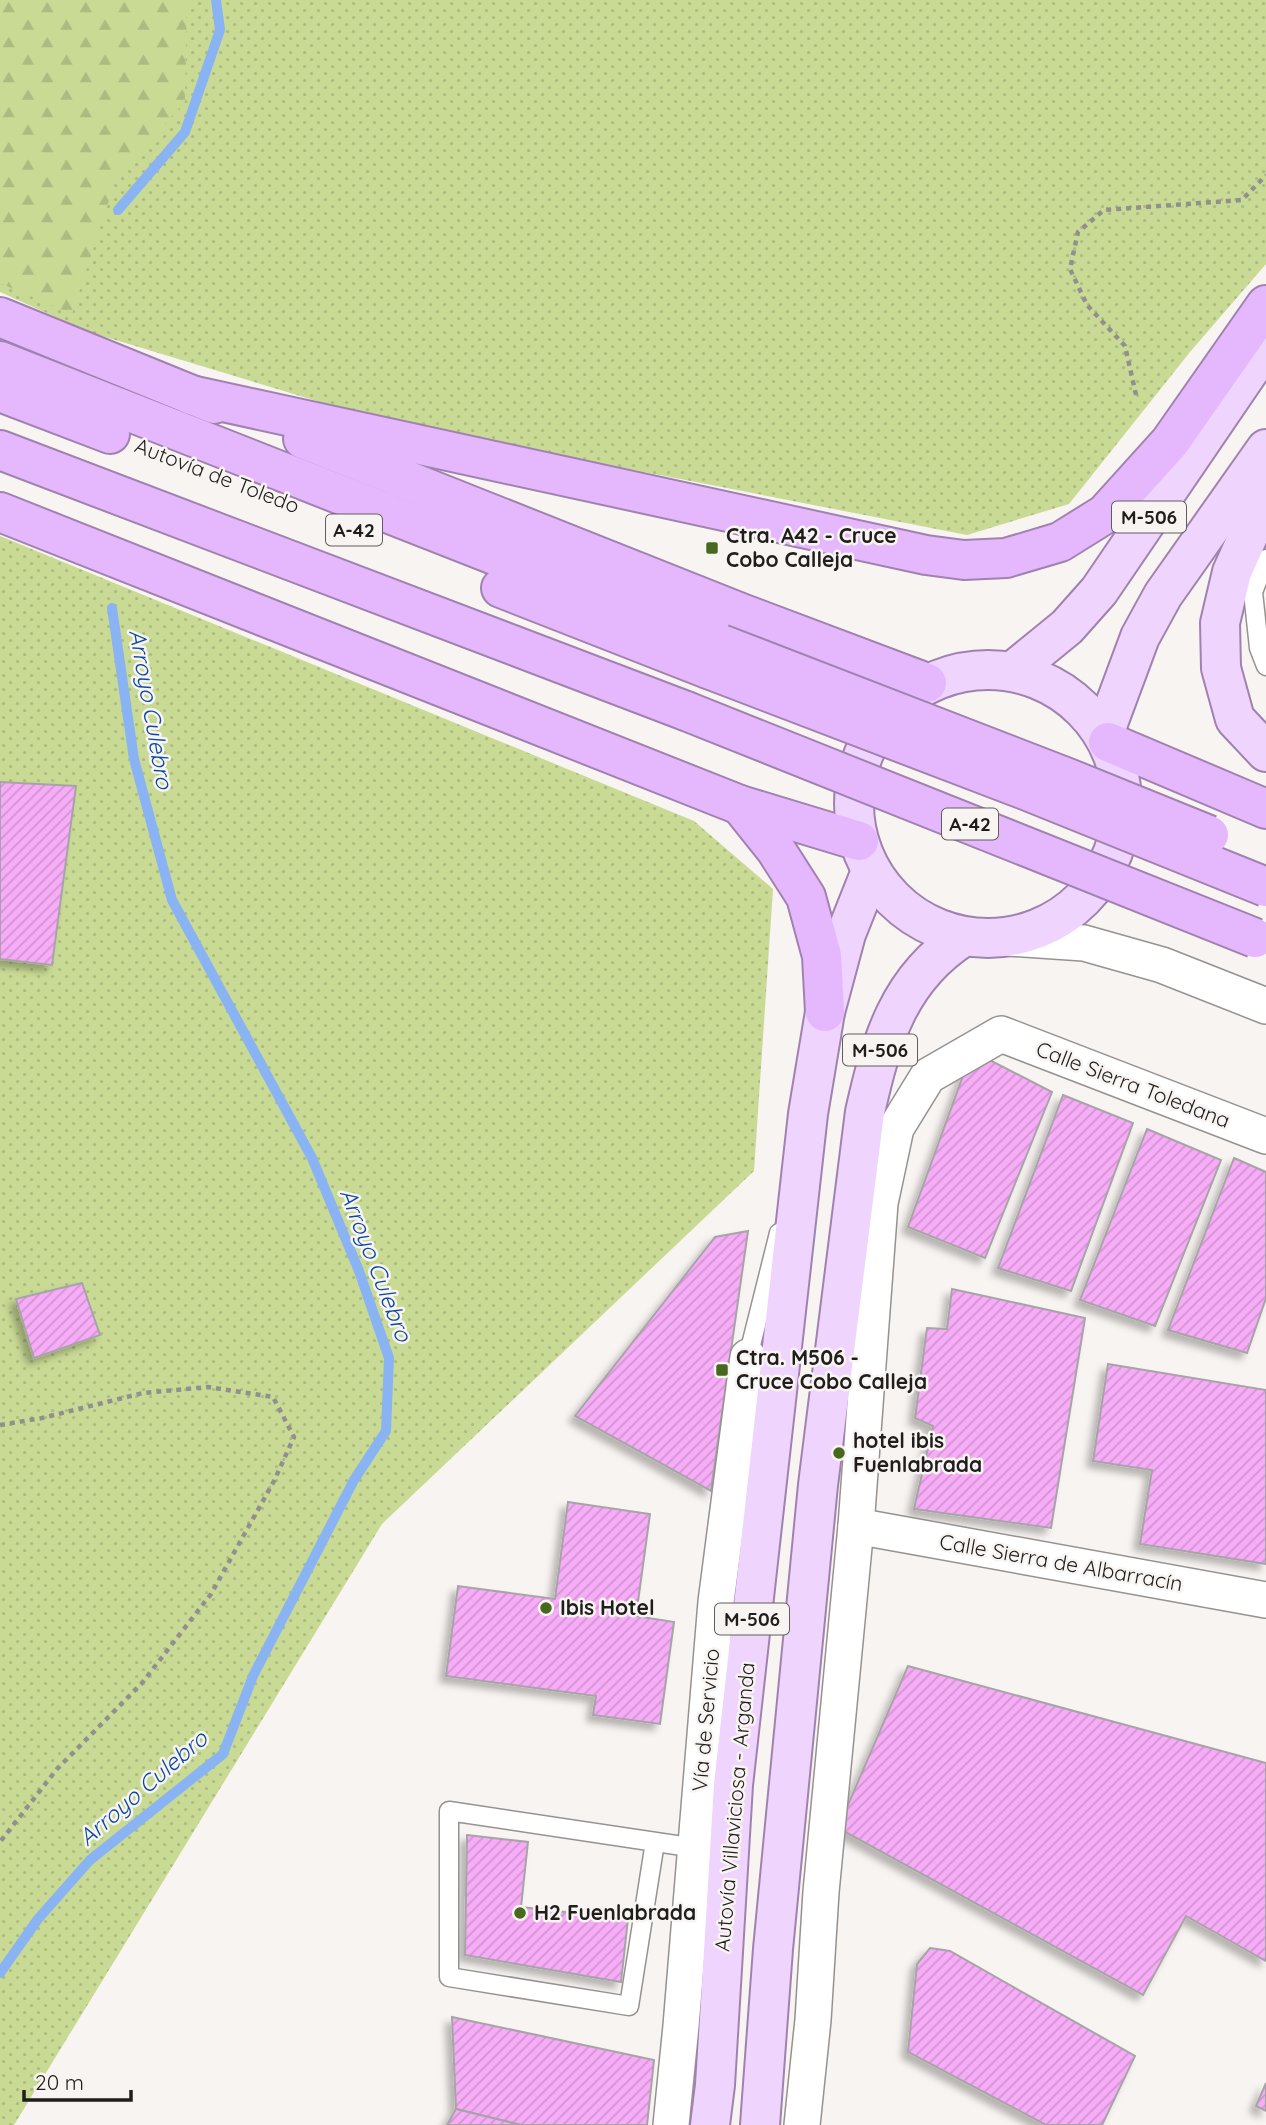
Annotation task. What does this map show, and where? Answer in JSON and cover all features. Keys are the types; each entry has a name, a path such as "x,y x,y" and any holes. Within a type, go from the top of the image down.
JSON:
{"highway":[{"path":"191,395 926,555 964,560 1006,558 1060,542 1105,514 1170,442 1266,305"},
{"path":"0,317 741,613 927,683"},
{"path":"0,361 714,657 1068,778 1266,859"},
{"name":"Autovía de Toledo","path":"0,392 714,657"},
{"name":"A-42","path":"0,450 686,710 1260,940"},
{"path":"0,512 865,856"},
{"name":"A-42","path":"714,657 1025,790 1266,887"},
{"path":"1106,738 1266,809"},
{"path":"740,805 776,850 806,897 822,956 825,1012"}],"main road":[{"name":"M-506","path":"1013,671 1067,627 1099,591 1266,346"},
{"name":"M-506","path":"1106,738 1140,637 1163,595 1266,449"},
{"path":"1266,496 1232,572 1220,623 1222,668 1235,719 1266,752"},
{"name":"M-506","path":"808,1114 825,1012 865,856 854,795 864,751 889,712 927,683 968,670 1013,671 1065,693 1106,738 1122,783 1122,826 1109,866 1083,901 1048,926 1008,938 963,937 909,914 865,856"},
{"name":"M-506","path":"760,2125 775,1936 817,1499 867,1197 867,1101 878,1055 893,1016 920,976 943,950 963,937"},
{"name":"Autovía Villaviciosa - Arganda","path":"710,2125 715,2085 733,1785 808,1114"}],"street":[{"path":"1008,938 1084,943 1162,965 1266,1006"},
{"name":"Calle Sierra Toledana","path":"867,1197 896,1128 928,1076 1000,1034 1266,1136"},
{"path":"802,2125 856,1526 867,1197"},
{"name":"Vía de Servicio","path":"671,2125 716,1602 748,1357"},
{"name":"Calle Sierra de Albarracín","path":"856,1526 1266,1600"}],"lane":[{"path":"1266,559 1253,592 1266,666"},
{"name":"Vía de Servicio","path":"748,1357 808,1114"},
{"path":"655,1842 629,2006 449,1977 449,1811 696,1848"}],"path":[{"path":"1136,395 1125,346 1087,305 1070,269 1078,232 1104,210 1242,200 1266,175"},
{"path":"0,1424 42,1418 143,1392 208,1387 273,1397 293,1437 274,1481 211,1594 142,1683 57,1769 0,1842"}],"green space":[{"path":"0,0 1266,0 1266,264 1190,352 1069,504 967,535 383,421 89,332 0,292"},
{"path":"0,0 187,0 185,102 117,176 72,314 0,283"},
{"path":"0,536 694,821 773,889 754,1171 382,1524 14,2125 0,2125"}],"building":[{"path":"0,782 76,786 52,965 0,959"},
{"path":"972,1051 1052,1092 985,1258 908,1227"},
{"path":"1063,1095 1133,1123 1071,1291 998,1268"},
{"path":"1147,1129 1221,1160 1155,1326 1080,1300"},
{"path":"1234,1158 1266,1172 1266,1298 1247,1353 1168,1330"},
{"path":"748,1231 711,1491 575,1416 715,1237"},
{"path":"82,1283 100,1335 34,1358 16,1299"},
{"path":"952,1289 1085,1318 1051,1528 914,1509 933,1426 915,1418 927,1328 947,1329"},
{"path":"1108,1364 1266,1390 1266,1564 1140,1544 1152,1470 1093,1461"},
{"name":"Ibis Hotel","path":"568,1502 650,1514 636,1616 674,1622 660,1724 593,1715 596,1696 446,1676 458,1586 555,1599"},
{"path":"908,1666 1266,1763 1266,1961 1186,1916 1143,1995 838,1828"},
{"name":"H2 Fuenlabrada","path":"467,1835 528,1842 521,1907 628,1919 621,1982 465,1955"},
{"path":"930,1948 950,1951 1135,2056 1102,2125 1046,2125 908,2052 917,1964"},
{"path":"452,2017 654,2060 647,2125 521,2125 456,2109"},
{"path":"1266,2083 1266,2111 1256,2106"},
{"path":"456,2109 521,2125 447,2125"}],"waterway":[{"name":"Arroyo Culebro","path":"118,210 185,132 220,30 216,0"},
{"name":"Arroyo Culebro","path":"0,1973 38,1919 90,1860 223,1754 253,1676 354,1480 386,1431 389,1358 359,1271 312,1158 172,900 134,759 112,608"}],"place":[{"name":"Ctra. A42 - Cruce Cobo Calleja","path":"712,548"},
{"name":"Ctra. M506 - Cruce Cobo Calleja","path":"722,1370"},
{"name":"hotel ibis Fuenlabrada","path":"839,1453"},
{"name":"Ibis Hotel","path":"546,1608"},
{"name":"H2 Fuenlabrada","path":"520,1913"}]}
